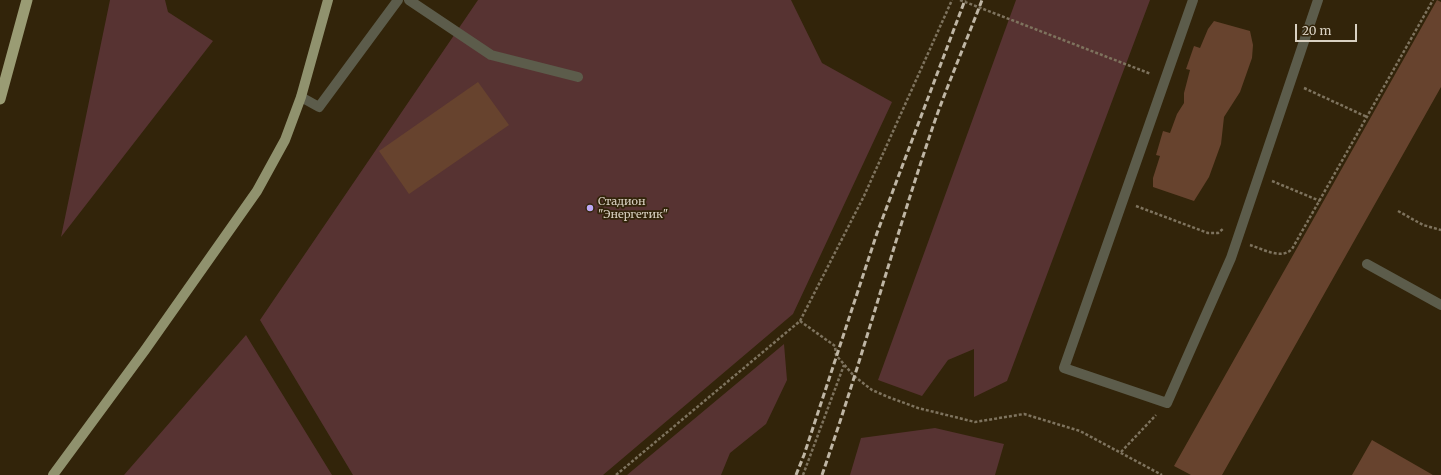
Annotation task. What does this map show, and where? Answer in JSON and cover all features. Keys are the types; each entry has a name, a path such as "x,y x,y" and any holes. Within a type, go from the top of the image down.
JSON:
{"highway":[{"path":"0,99 27,0"}],"main road":[{"path":"53,475 154,338 257,191 285,140 301,98 328,0"}],"street":[{"path":"301,98 319,107 398,0"},
{"path":"409,0 491,55 578,77"},
{"path":"1193,0 1064,368 1167,404 1231,258 1318,0"},
{"path":"1367,264 1441,305"}],"path":[{"path":"616,475 800,321 864,196 952,0"},
{"path":"960,0 1165,79"},
{"path":"1237,240 1278,255 1288,253 1292,250 1433,0"},
{"path":"1290,82 1367,116"},
{"path":"1259,175 1320,201"},
{"path":"1130,204 1208,233 1218,233 1224,227"},
{"path":"1398,211 1423,225 1441,230"},
{"path":"800,321 835,346 836,355 854,376 872,390 888,397 918,408 975,422 1024,414 1080,430 1162,475"},
{"path":"803,475 844,364"},
{"path":"1121,452 1167,404"}],"shaded area":[{"path":"110,0 165,0 168,12 213,41 61,237"},
{"name":"Стадион \"Энергетик\"","path":"478,0 791,0 822,63 892,102 793,314 603,475 353,475 260,320"},
{"path":"1016,0 1150,0 1007,381 974,397 974,349 948,360 922,396 878,380"},
{"path":"246,335 332,475 124,475"},
{"path":"784,344 787,380 766,424 730,453 721,475 627,475"},
{"path":"935,428 1004,444 995,475 850,475 861,438"}],"building":[{"path":"1437,0 1441,2 1441,87 1222,475 1191,475 1174,466"},
{"path":"1214,21 1250,31 1253,45 1252,58 1240,92 1224,117 1221,144 1209,177 1194,201 1153,187 1153,178 1160,156 1156,155 1163,131 1170,133 1177,114 1184,103 1184,93 1190,70 1186,69 1194,46 1200,48 1208,29"},
{"path":"478,82 509,125 409,194 379,151"},
{"path":"1372,440 1433,475 1352,475"}],"railway":[{"path":"796,475 804,455 877,233 965,0"},
{"path":"822,475 850,391 930,135 982,0"}],"place":[{"name":"Стадион \"Энергетик\"","path":"590,208"}]}
